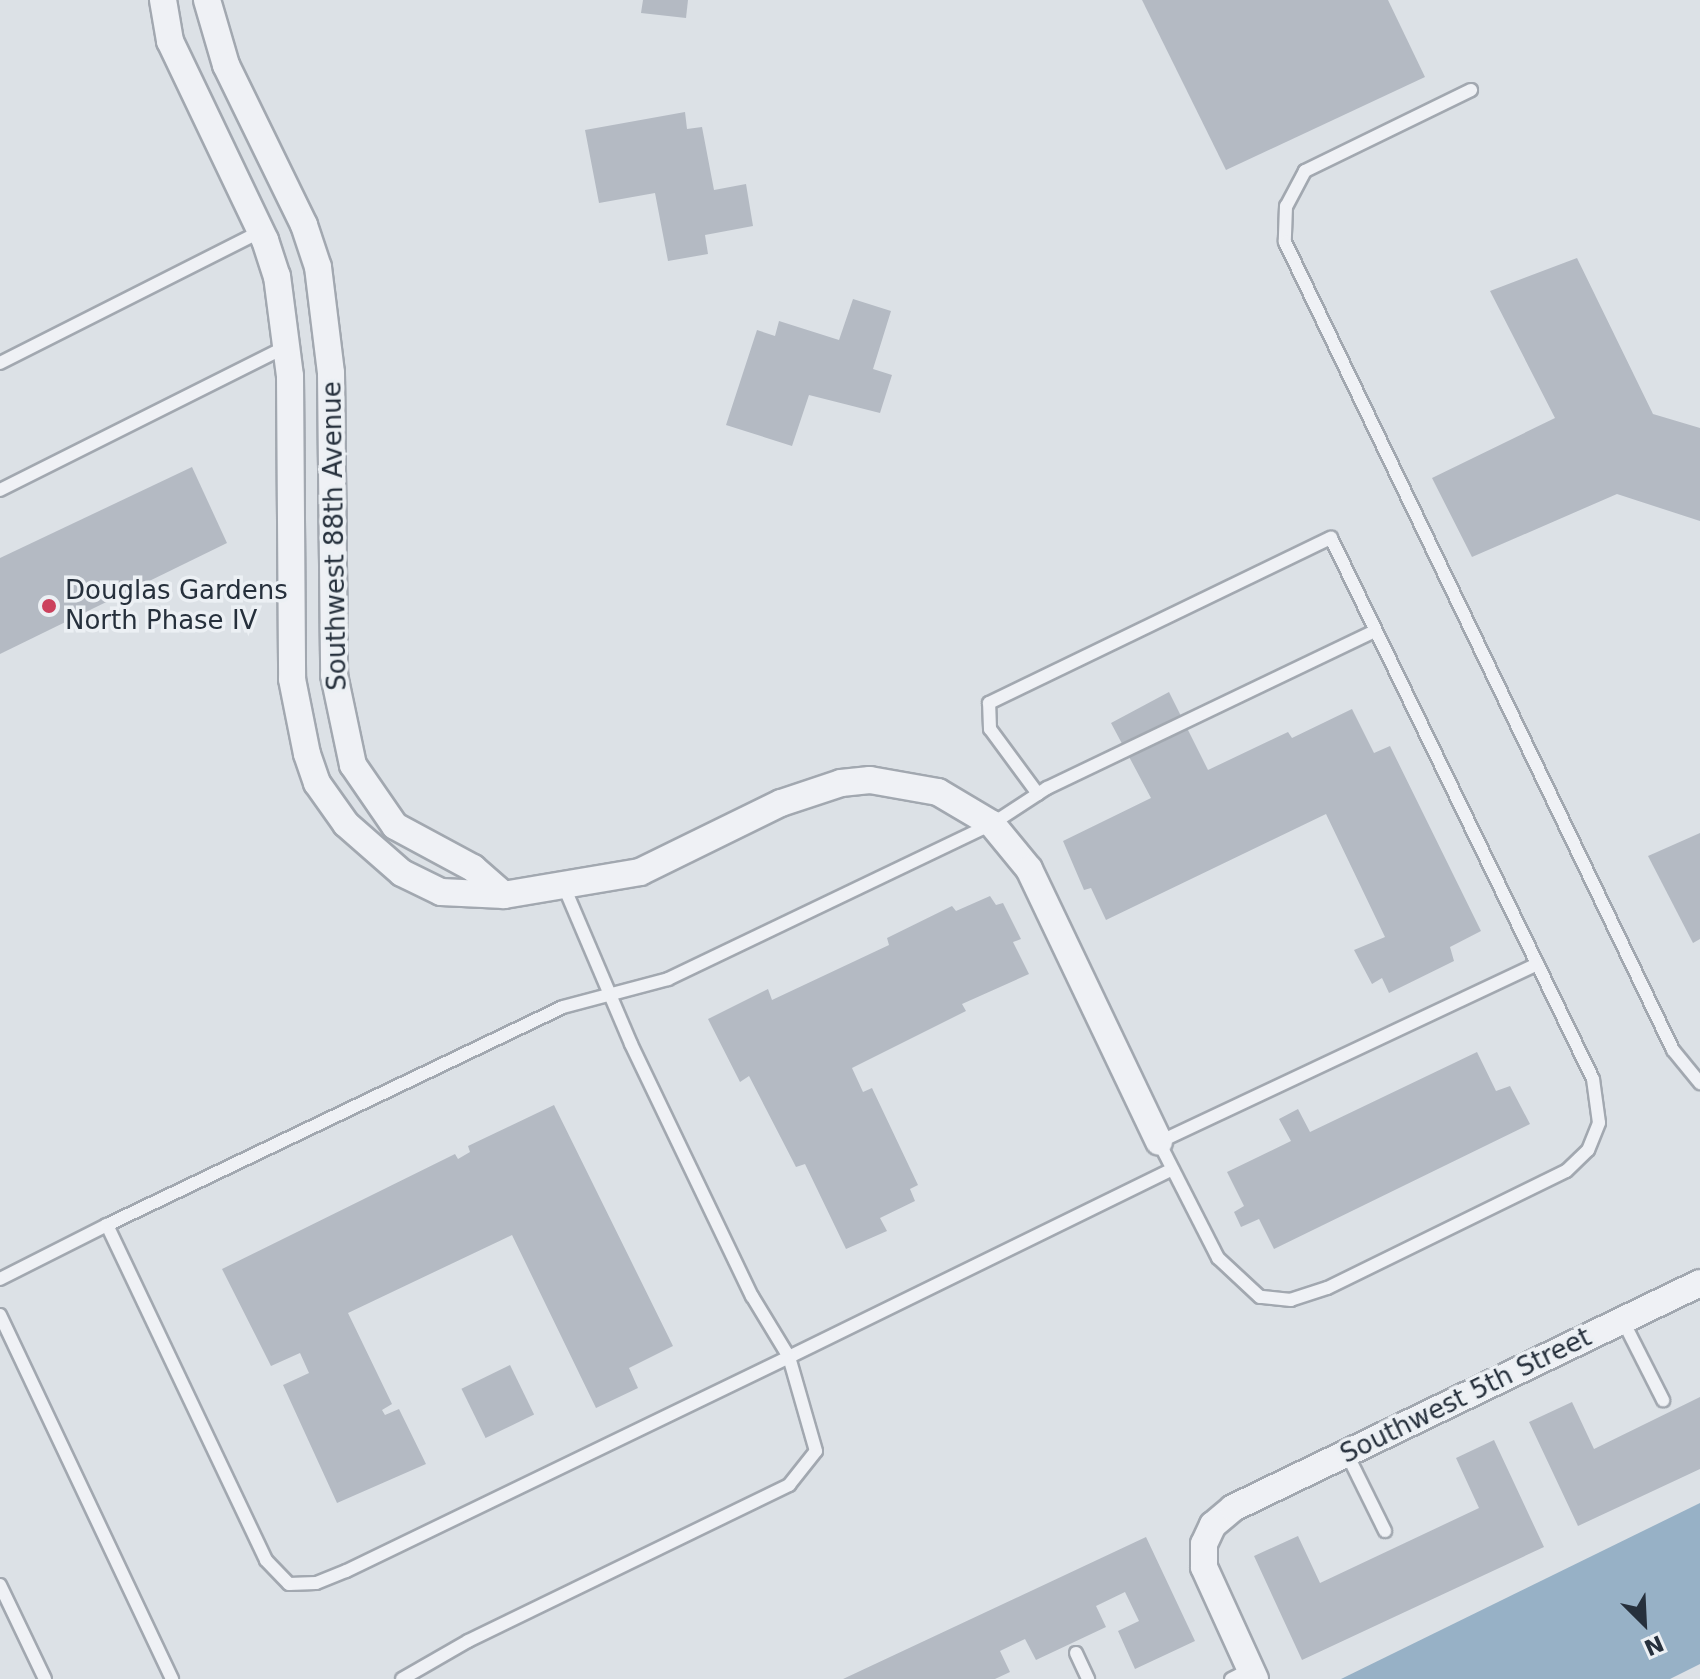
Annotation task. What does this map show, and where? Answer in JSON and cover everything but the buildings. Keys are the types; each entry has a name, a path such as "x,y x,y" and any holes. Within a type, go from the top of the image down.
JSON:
{"street":[{"name":"Southwest 88th Avenue","path":"163,0 176,56 261,231 277,276 286,347 292,679 299,726 317,783 361,839 402,873 441,892 504,895 565,889 640,872 781,803 841,783 870,780 938,792 992,824 1029,869 1159,1142"},
{"name":"Southwest 88th Avenue","path":"207,0 226,65 304,225 318,267 328,346 334,675 353,765 382,812 418,842 473,868 504,895"},
{"name":"Southwest 88th Avenue","path":"286,347 328,346"},
{"path":"361,839 382,812"},
{"name":"Southwest 5th Street","path":"1246,1676 1204,1567 1204,1544 1213,1525 1233,1508 1700,1283"}],"lane":[{"path":"1471,90 1305,171 1286,206 1285,242 1673,1050 1700,1083"},
{"path":"0,363 261,231"},
{"path":"0,490 286,347"},
{"path":"1038,794 986,716 989,703 1331,538 1537,964 1600,1101 1599,1123 1588,1150 1566,1171 1327,1288 1291,1300 1260,1297 1237,1281 1218,1258 1159,1142 1537,964"},
{"path":"0,1279 563,1007 668,979 992,824 1038,794 1374,631"},
{"path":"402,1679 468,1641 789,1485 816,1451 789,1357 752,1296 610,996 565,889"},
{"path":"107,1225 266,1560 289,1584 316,1583 789,1357 1172,1169"},
{"path":"0,1315 172,1679"},
{"path":"1623,1321 1663,1400"},
{"path":"1347,1454 1385,1531"},
{"path":"0,1585 45,1679"},
{"path":"1076,1653 1088,1679"}],"water":[{"path":"1700,1503 1700,1664 1670,1679 1341,1679"}],"place":[{"name":"Douglas Gardens North Phase IV","path":"49,606"}]}
